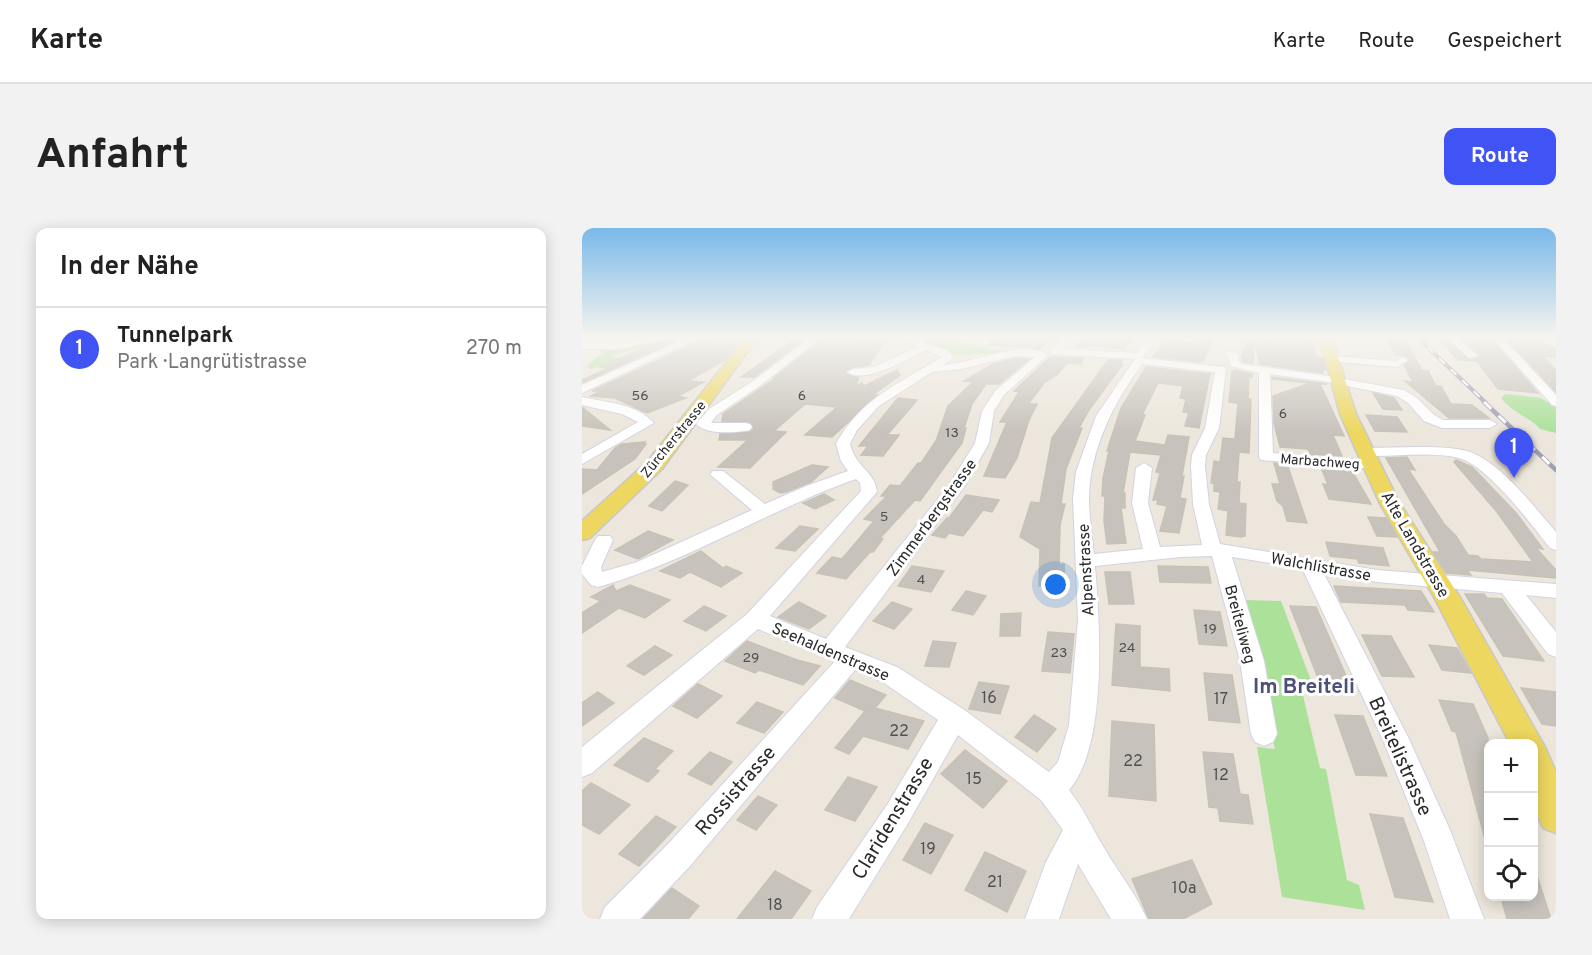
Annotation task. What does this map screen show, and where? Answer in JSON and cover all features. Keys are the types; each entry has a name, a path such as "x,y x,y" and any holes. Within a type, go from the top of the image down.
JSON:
{"main road":[{"name":"Zürcherstrasse","path":"582,533 655,465 729,368"},
{"name":"Alte Landstrasse","path":"1335,368 1348,414 1371,458 1389,502 1492,677 1524,739"},
{"path":"1538,770 1556,815"}],"street":[{"path":"582,389 628,368"},
{"path":"745,427 703,425 713,412 777,368"},
{"path":"853,372 879,368"},
{"path":"582,592 598,580 644,566 812,489 857,473 848,461 843,444 853,426 885,396 929,368"},
{"path":"934,368 952,368"},
{"name":"Zimmerbergstrasse","path":"840,655 956,487 982,443 988,411 1000,393 1027,368"},
{"name":"Alpenstrasse","path":"1051,790 1068,771 1076,751 1082,725 1089,620 1081,498 1090,453 1102,416 1133,368"},
{"name":"Breiteliweg","path":"1222,368 1212,428 1199,455 1199,497 1252,661 1264,734"},
{"path":"1252,368 1338,381 1407,395 1436,422 1490,424"},
{"path":"1524,368 1556,402"},
{"name":"Marbachweg","path":"1263,371 1266,457 1371,458 1454,454 1474,459 1489,470 1539,522 1556,544"},
{"path":"1533,378 1556,380"},
{"path":"582,401 615,408 646,421 646,425 582,460"},
{"path":"1144,468 1140,503 1153,554"},
{"name":"Seehaldenstrasse","path":"857,473 868,482 869,492 755,619 890,674 954,717 1051,790 1080,831 1091,856 1130,919"},
{"path":"718,474 763,511"},
{"path":"598,580 591,573 591,567 604,540"},
{"name":"Walchlistrasse","path":"1086,561 1216,550 1377,576 1437,583 1556,591"},
{"name":"Breitelistrasse","path":"1310,565 1396,739 1439,841 1467,919"},
{"path":"1509,588 1556,648"},
{"path":"584,759 755,619"},
{"name":"Rossistrasse","path":"617,919 680,854 840,655"},
{"name":"Claridenstrasse","path":"829,919 897,815 954,717"},
{"path":"1042,919 1053,881 1080,831"}],"green space":[{"path":"1505,394 1541,398 1556,407 1556,433 1540,429 1510,407 1501,398"},
{"path":"1242,600 1281,601 1315,691 1302,691 1320,768 1326,769 1347,880 1359,885 1365,910 1282,897 1257,747 1275,749"}],"building":[{"path":"608,368 615,368 582,383 582,380"},
{"path":"641,368 710,368 688,381 704,382 678,396 686,398 647,413 615,398 591,396 601,391 592,391"},
{"path":"753,368 766,368 754,377 741,377"},
{"path":"786,368 851,368 845,371 846,374 859,377 856,386 862,383 864,386 897,370 900,375 874,394 877,395 832,437 805,435 837,407 805,404 774,431 786,432 750,468 718,467 748,440 719,440 720,434 750,432 754,428 750,422 722,421 723,414 776,378 774,378"},
{"path":"986,368 1018,368 999,384 986,384 972,404 962,443 920,501 915,500 880,538 883,539 873,552 870,552 846,579 817,573 832,557 842,559 874,521 864,519 887,496 881,496 890,485 900,486 918,463 921,463 936,441 948,406 973,382 964,381"},
{"path":"1038,368 1063,368 1045,382 1028,404 1037,404 1029,420 1017,458 1005,478 984,476 1007,422 1000,422 1019,392 1014,391"},
{"path":"1102,368 1120,368 1089,410 1079,428 1082,428 1066,469 1061,504 1065,504 1060,525 1059,565 1064,564 1065,586 1039,586 1040,549 1020,537 1031,502 1040,503 1052,438"},
{"path":"1145,368 1210,374 1199,428 1185,426 1189,412 1183,412 1186,399 1180,398 1183,386 1158,383 1142,415 1145,415 1135,441 1165,445 1168,435 1189,437 1180,498 1186,499 1179,533 1160,531 1167,506 1157,504 1158,500 1153,500 1160,473 1156,472 1161,455 1130,452 1123,493 1125,493 1125,508 1121,508 1126,543 1107,544 1104,521 1105,496 1102,496 1103,478 1109,451 1107,451 1121,408"},
{"path":"1290,368 1326,368 1322,370 1323,373"},
{"path":"1406,368 1421,368 1428,371 1436,386 1441,386 1451,404 1472,405 1489,418 1449,418 1405,381 1413,382"},
{"path":"1482,368 1517,368 1538,393 1498,389"},
{"path":"1534,368 1554,368 1556,371 1556,392"},
{"path":"1232,371 1252,374 1252,377 1249,377 1248,399 1251,399 1249,453 1239,452 1237,482 1240,482 1239,503 1246,504 1245,536 1241,537 1226,535 1228,511 1218,509 1220,492 1214,491 1214,483 1211,483 1214,461 1220,462 1223,438 1235,439 1238,403 1229,402"},
{"path":"1272,377 1327,384 1320,384 1344,436 1333,435 1342,456 1310,454 1308,449 1280,447 1274,423 1273,396 1310,383 1272,379"},
{"path":"1373,393 1394,398 1402,410 1383,409"},
{"path":"898,398 917,400 887,435 899,435 883,456 861,455 868,446 859,446"},
{"path":"582,407 610,430 582,426"},
{"path":"1366,415 1397,417 1407,432 1375,431"},
{"path":"645,442 643,444 646,444 635,459 582,494 582,469 597,470 615,448 622,444"},
{"path":"1407,457 1415,470 1408,469 1444,524 1456,536 1468,555 1478,556 1481,559 1533,562 1497,512 1454,462 1456,460 1472,467 1516,513 1543,549 1536,548 1556,570 1556,578 1467,570 1471,575 1447,573 1433,552 1440,552 1386,458"},
{"path":"1274,463 1287,464 1307,523 1287,521 1283,506 1277,501 1272,484 1280,484"},
{"path":"812,465 828,467 811,482 786,492 780,493 773,489 773,482"},
{"path":"1321,467 1351,469 1371,504 1329,499 1323,484 1328,485"},
{"path":"675,481 688,485 662,511 649,506"},
{"path":"824,494 834,500 815,509 803,503"},
{"path":"966,495 999,500 992,512 983,510 963,536 949,533 945,538 932,535 949,518"},
{"path":"1368,517 1386,518 1397,537 1377,536"},
{"path":"800,526 818,529 795,551 776,548"},
{"path":"648,531 673,540 638,559 615,550"},
{"path":"1326,542 1383,548 1389,566 1359,563 1357,559 1330,556"},
{"path":"701,551 723,568 726,566 742,573 721,587 690,572 680,578 660,571"},
{"path":"912,566 944,571 931,592 898,586"},
{"path":"1158,566 1208,567 1211,583 1160,582"},
{"path":"1105,572 1130,572 1134,604 1109,604"},
{"path":"613,585 616,591 630,585 670,600 645,618 619,608 582,633 582,613 601,601 591,597"},
{"path":"1334,586 1421,591 1434,612 1408,610 1405,605 1341,602"},
{"path":"966,591 986,596 973,615 952,610"},
{"path":"1465,594 1484,594 1487,598 1502,599 1544,661 1503,656"},
{"path":"799,602 826,616 809,629 778,617"},
{"path":"892,602 912,609 894,629 873,621"},
{"path":"704,606 726,616 706,631 684,621"},
{"path":"1290,606 1316,607 1350,685 1320,683"},
{"path":"1194,610 1220,612 1227,646 1199,644"},
{"path":"1021,613 1020,636 1000,636 1001,614"},
{"path":"1116,624 1140,626 1140,667 1169,669 1170,691 1112,685"},
{"path":"1048,632 1074,634 1070,673 1042,671"},
{"path":"1362,635 1391,636 1414,677 1382,676"},
{"path":"747,641 820,666 803,685 759,670 755,673 725,661"},
{"path":"933,641 956,643 949,667 925,666"},
{"path":"1429,645 1457,648 1471,673 1442,670"},
{"path":"655,646 672,655 644,675 627,666"},
{"path":"1204,673 1232,675 1240,723 1209,720"},
{"path":"850,680 886,695 875,708 924,721 908,749 863,736 849,754 835,748 865,711 835,698"},
{"path":"979,682 1009,686 1000,714 969,709"},
{"path":"698,684 722,696 697,718 673,706"},
{"path":"1521,688 1556,692 1556,726 1542,724"},
{"path":"598,692 614,703 582,726 582,703"},
{"path":"1439,700 1473,704 1488,738 1484,739 1484,835 1456,732 1452,731"},
{"path":"757,702 783,712 764,733 737,723"},
{"path":"1034,715 1056,729 1037,752 1015,737"},
{"path":"1335,715 1363,716 1387,776 1356,775"},
{"path":"1112,721 1154,725 1156,801 1109,796"},
{"path":"644,738 673,751 655,769 659,771 648,782 614,765"},
{"path":"965,750 1007,781 983,808 941,774"},
{"path":"710,752 732,762 711,785 688,774"},
{"path":"1203,752 1233,754 1240,794 1248,795 1253,824 1220,821 1218,808 1209,807"},
{"path":"848,777 877,787 855,821 825,810"},
{"path":"591,783 630,805 599,834 582,825 582,791"},
{"path":"758,796 777,805 756,830 737,820"},
{"path":"1370,814 1403,818 1433,902 1395,897"},
{"path":"656,816 676,827 639,866 619,854"},
{"path":"925,823 953,835 931,874 903,860"},
{"path":"985,852 1026,871 1007,912 965,890"},
{"path":"1192,860 1212,904 1183,919 1149,919 1132,879"},
{"path":"775,871 811,891 791,919 737,919"},
{"path":"1538,879 1551,919 1507,919 1502,901 1538,901"},
{"path":"672,888 699,906 688,919 643,919"}],"railway":[{"path":"1450,368 1486,403"},
{"path":"1484,402 1556,470"}],"place":[{"name":"Tunnelpark","path":"1514,478"}],"district":[{"name":"Im Breiteli","path":"1304,686"}]}
